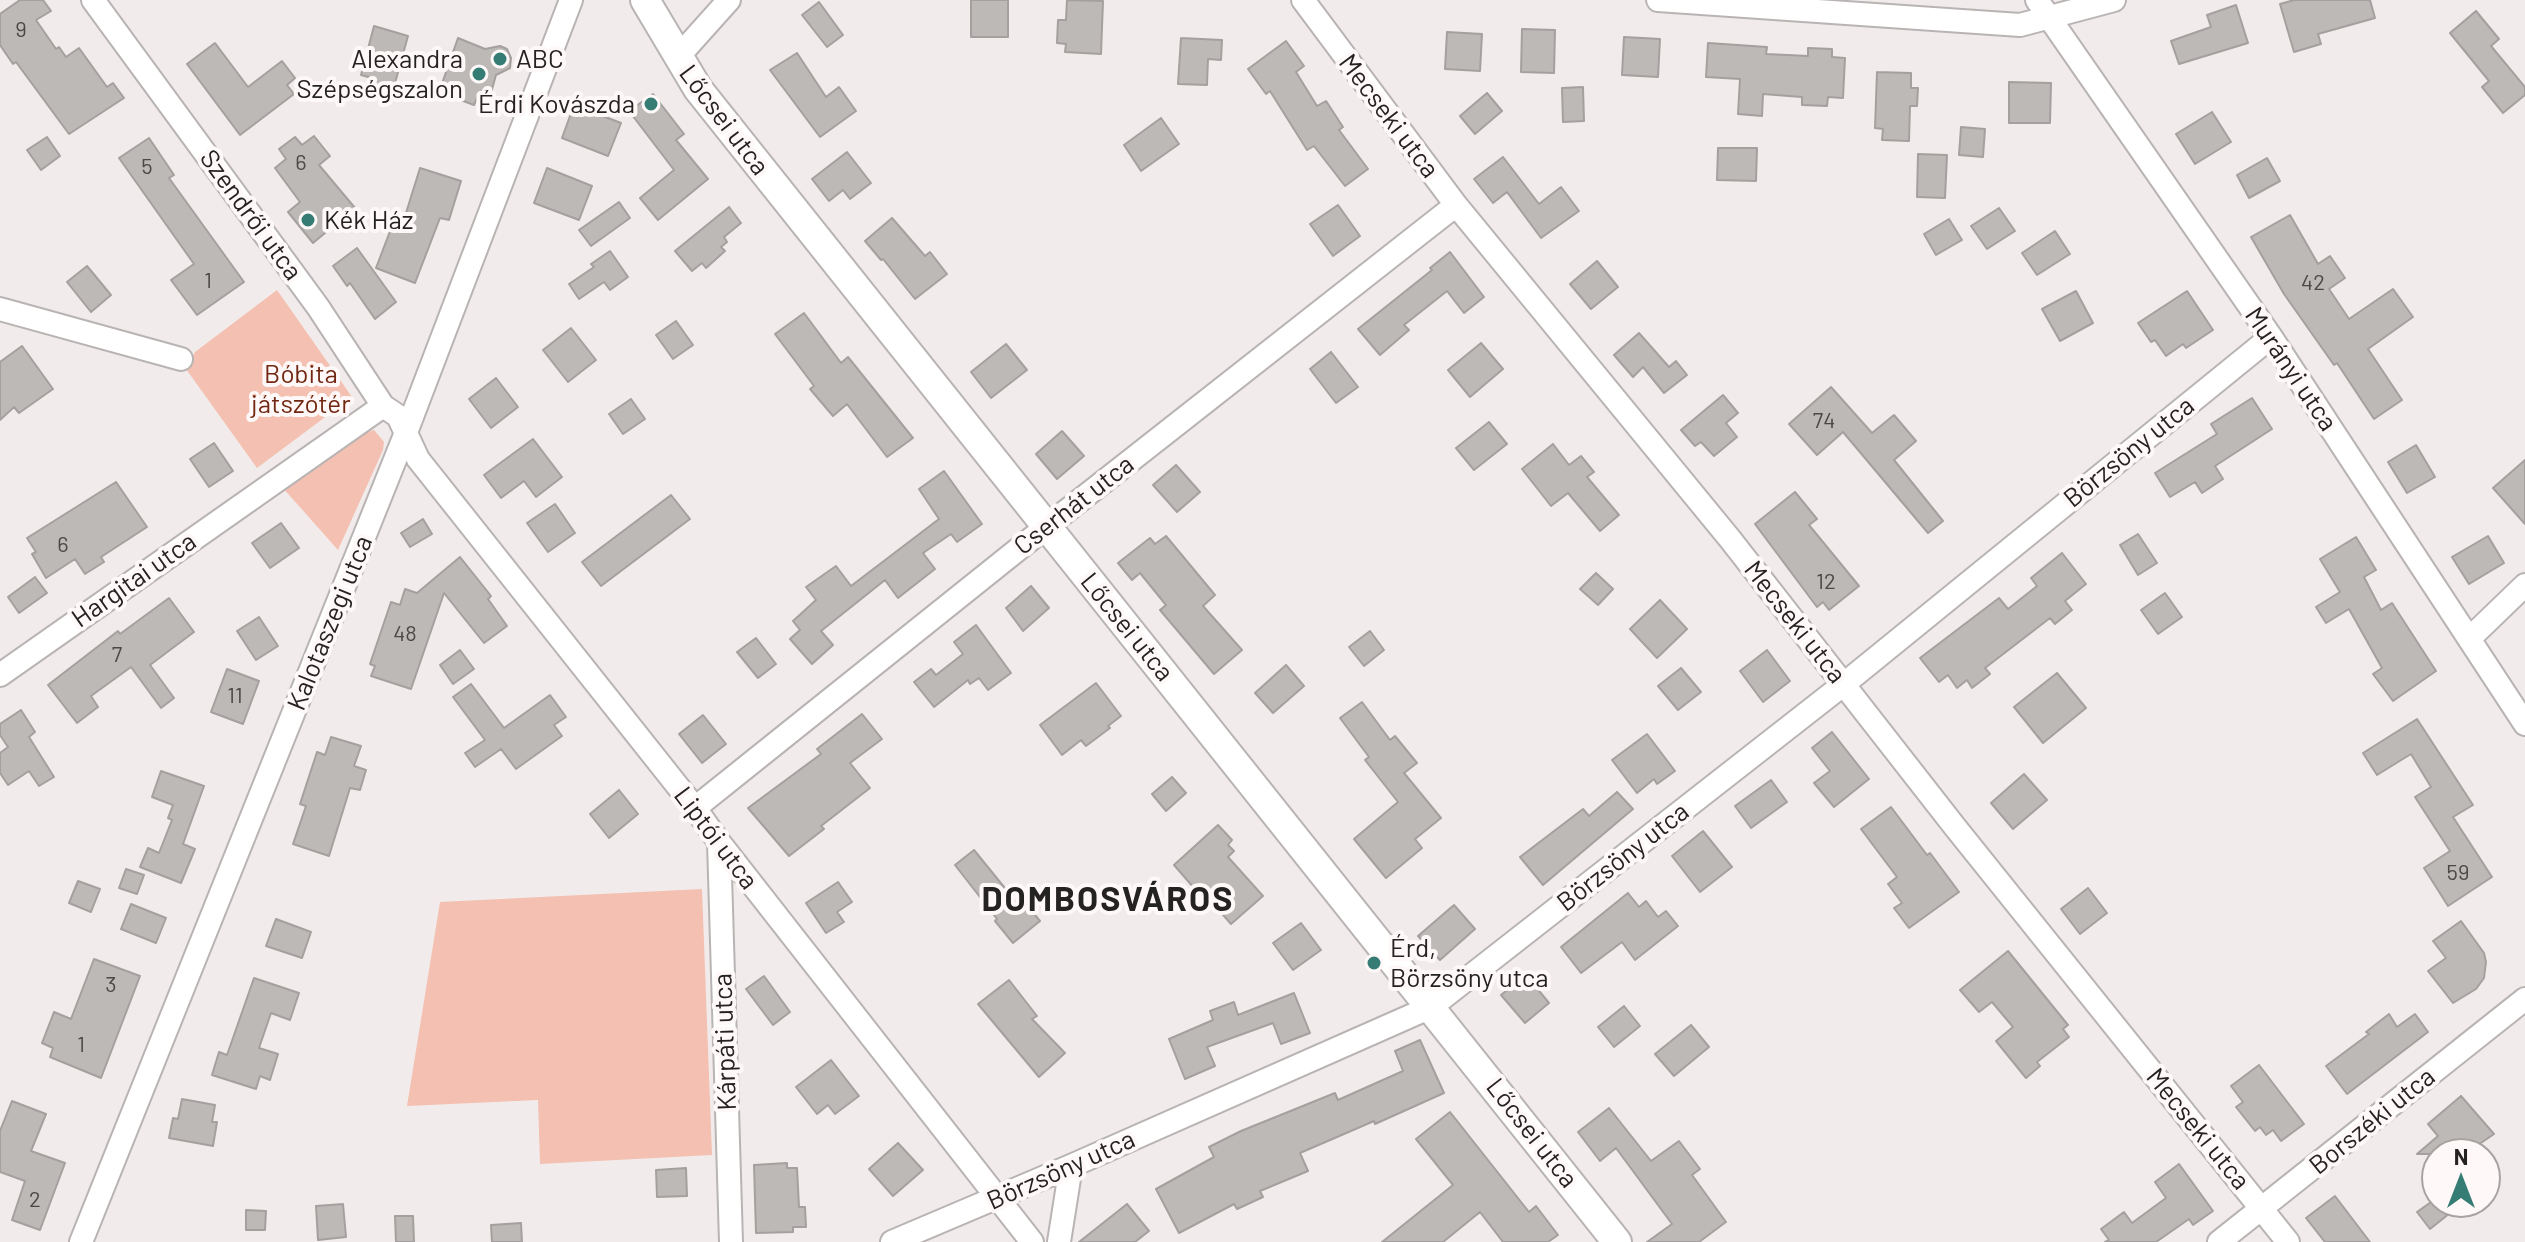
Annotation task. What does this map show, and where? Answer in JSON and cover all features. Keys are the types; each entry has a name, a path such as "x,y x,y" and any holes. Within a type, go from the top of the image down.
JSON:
{"street":[{"name":"Szendrői utca","path":"93,0 318,307 383,406 398,416 407,430"},
{"name":"Kalotaszegi utca","path":"81,1242 407,430 571,0"},
{"path":"677,58 710,10 729,0"},
{"name":"Mecseki utca","path":"1303,0 1456,205 1730,539 2288,1242"},
{"path":"1658,0 2020,25 2042,9 2114,0"},
{"name":"Lőcsei utca","path":"644,2 698,89 1617,1242"},
{"name":"Murányi utca","path":"2042,9 2271,337 2525,724"},
{"name":"Cserhát utca","path":"695,808 1456,205"},
{"path":"4,314 181,359"},
{"name":"Börzsöny utca","path":"892,1242 1431,1007 1844,684 2271,337"},
{"name":"Hargitai utca","path":"0,675 383,406"},
{"name":"Liptói utca","path":"407,430 418,459 695,808 1032,1242"},
{"path":"2469,639 2525,585"},
{"name":"Kárpáti utca","path":"719,842 731,1242"},
{"name":"Borszéki utca","path":"2219,1242 2525,999"},
{"path":"1059,1242 1071,1166"}],"green space":[{"name":"Bóbita játszótér","path":"277,290 352,397 257,468 186,369 195,352"},
{"path":"374,430 384,442 383,450 338,550 282,487 362,434"},
{"path":"702,889 712,1155 540,1164 538,1100 407,1106 440,902"}],"building":[{"path":"20,0 43,0 51,11 36,20 56,49 59,47 66,57 79,48 107,87 113,83 124,98 69,134 0,45 0,14"},
{"path":"971,0 1008,0 1008,37 971,37"},
{"path":"1067,0 1103,1 1101,54 1065,52 1066,44 1057,43 1058,20 1066,20"},
{"path":"2294,0 2370,0 2375,18 2318,34 2321,44 2294,52 2280,4"},
{"path":"819,2 843,35 827,47 802,15"},
{"path":"2236,5 2248,43 2179,64 2171,41 2211,27 2207,15"},
{"path":"2476,11 2499,39 2491,46 2525,87 2525,95 2503,113 2482,87 2489,81 2450,33"},
{"path":"374,26 408,36 392,94 369,88 372,78 361,75"},
{"path":"1522,29 1555,30 1554,73 1521,72"},
{"path":"1447,32 1482,34 1480,71 1445,69"},
{"path":"1624,37 1660,39 1658,77 1622,75"},
{"path":"458,38 485,49 500,46 507,49 511,58 510,68 496,75 489,100 478,96 474,105 439,92"},
{"path":"1181,38 1222,40 1221,60 1208,59 1207,85 1178,84"},
{"path":"1286,41 1304,66 1296,72 1317,106 1326,101 1343,127 1339,130 1368,169 1345,186 1314,146 1307,150 1270,91 1266,94 1248,69"},
{"path":"215,43 248,87 282,61 295,78 287,85 294,94 240,135 187,64"},
{"path":"1708,43 1767,47 1766,54 1808,56 1808,48 1832,49 1832,57 1845,58 1843,98 1828,97 1827,106 1802,105 1802,97 1763,94 1762,116 1738,114 1740,79 1706,77"},
{"path":"797,53 826,97 839,87 856,111 820,137 770,70"},
{"path":"1877,72 1911,73 1911,88 1918,88 1917,106 1910,106 1909,141 1882,140 1883,129 1875,128"},
{"path":"2009,82 2051,83 2050,123 2009,123"},
{"path":"1583,87 1584,121 1563,122 1562,88"},
{"path":"1487,93 1502,111 1475,134 1460,116"},
{"path":"653,94 684,134 676,140 708,179 658,220 640,198 674,170 629,111"},
{"path":"574,105 621,123 608,156 562,138"},
{"path":"2212,112 2231,142 2195,164 2176,134"},
{"path":"1161,118 1179,144 1141,171 1124,145"},
{"path":"1961,127 1985,129 1983,157 1959,155"},
{"path":"314,136 330,156 319,165 355,208 313,243 288,212 300,202 275,168 286,159 279,149 295,137 302,145"},
{"path":"47,137 60,156 41,170 27,150"},
{"path":"149,138 174,175 169,178 244,282 197,315 171,280 194,264 119,158"},
{"path":"1718,148 1757,148 1756,181 1717,180"},
{"path":"847,152 871,183 850,199 843,190 829,201 812,179"},
{"path":"1918,154 1947,155 1945,198 1917,197"},
{"path":"1503,157 1539,204 1561,187 1579,211 1541,238 1507,192 1493,203 1474,179"},
{"path":"2267,158 2280,181 2249,198 2237,175"},
{"path":"420,168 461,181 449,220 440,218 415,283 376,268 392,226 401,229"},
{"path":"547,168 592,186 579,220 534,203"},
{"path":"619,202 630,218 591,246 579,230"},
{"path":"1338,205 1360,236 1333,256 1310,224"},
{"path":"729,207 741,223 724,237 727,242 721,247 725,251 706,268 702,263 692,271 675,251"},
{"path":"1999,208 2015,231 1987,249 1971,226"},
{"path":"2290,215 2318,264 2330,256 2345,278 2329,289 2349,319 2393,289 2413,317 2368,349 2402,400 2374,419 2337,363 2334,365 2284,294 2251,237"},
{"path":"892,218 925,256 930,252 947,274 915,299 865,241"},
{"path":"1949,219 1962,240 1936,255 1924,234"},
{"path":"2055,231 2070,254 2037,275 2022,253"},
{"path":"357,248 396,302 375,319 350,283 347,286 333,266"},
{"path":"610,251 628,277 610,290 604,282 579,299 569,284 594,267 591,264"},
{"path":"1450,252 1484,297 1464,313 1447,291 1404,325 1409,330 1380,355 1358,329"},
{"path":"1597,261 1618,287 1591,309 1570,284"},
{"path":"87,266 111,295 91,312 67,282"},
{"path":"2076,291 2093,323 2060,341 2042,309"},
{"path":"2187,291 2213,330 2186,348 2183,344 2166,356 2138,323"},
{"path":"804,313 841,363 848,357 913,438 887,457 847,404 833,416 810,389 814,386 775,334"},
{"path":"676,321 693,345 673,359 656,335"},
{"path":"571,328 596,360 568,382 543,350"},
{"path":"1639,333 1669,367 1676,361 1687,375 1664,393 1643,367 1633,377 1614,355"},
{"path":"1481,343 1503,369 1470,397 1448,370"},
{"path":"1006,344 1027,370 991,398 971,372"},
{"path":"22,346 53,389 19,413 14,407 0,420 0,362"},
{"path":"1331,352 1358,387 1336,403 1310,369"},
{"path":"496,378 518,407 491,428 469,399"},
{"path":"1831,387 1872,433 1894,415 1916,441 1894,460 1943,521 1928,533 1843,432 1817,455 1789,424"},
{"path":"1723,395 1738,413 1726,423 1737,437 1714,456 1701,442 1695,446 1681,430"},
{"path":"2252,398 2272,429 2215,466 2223,479 2202,493 2195,482 2170,497 2155,473 2217,434 2211,424"},
{"path":"631,399 645,419 623,434 609,414"},
{"path":"1489,422 1507,444 1474,470 1456,448"},
{"path":"1062,431 1084,456 1057,479 1036,454"},
{"path":"533,439 562,477 536,497 524,481 501,498 484,475"},
{"path":"214,443 233,471 209,487 190,459"},
{"path":"1553,444 1569,465 1581,456 1594,472 1587,477 1619,515 1600,531 1568,493 1551,506 1522,469"},
{"path":"2416,445 2435,477 2407,493 2388,462"},
{"path":"2525,460 2525,524 2493,488"},
{"path":"1176,465 1200,492 1177,512 1153,485"},
{"path":"944,471 982,524 957,542 951,534 923,553 935,569 898,598 885,580 821,631 833,645 812,664 790,639 800,630 793,621 816,600 806,587 836,566 851,586 939,519 919,489"},
{"path":"116,482 147,527 101,557 104,562 85,574 75,559 46,578 27,538"},
{"path":"1795,492 1817,519 1809,525 1859,586 1829,610 1823,602 1817,607 1755,524"},
{"path":"671,495 690,519 601,586 582,562"},
{"path":"555,504 575,533 548,552 527,523"},
{"path":"423,519 432,534 410,547 401,533"},
{"path":"281,523 299,548 270,568 252,543"},
{"path":"2138,534 2157,563 2138,575 2120,545"},
{"path":"1166,536 1215,595 1203,606 1242,650 1214,674 1160,610 1166,605 1140,573 1132,580 1118,563 1150,538 1155,544"},
{"path":"2488,536 2504,563 2469,584 2452,557"},
{"path":"2356,537 2376,570 2364,577 2381,610 2392,603 2436,671 2393,701 2373,674 2382,668 2349,609 2326,623 2316,607 2340,592 2320,559"},
{"path":"2062,553 2086,584 2065,601 2072,610 2055,624 2050,618 1985,668 1990,674 1972,688 1967,680 1957,688 1948,675 1939,682 1920,658 1999,598 2008,609 2037,586 2031,578"},
{"path":"460,557 491,596 488,599 507,626 484,643 444,593 411,689 371,676 375,666 370,664 391,602 400,605 405,589 417,593"},
{"path":"1596,573 1613,589 1598,605 1580,589"},
{"path":"35,577 47,593 19,613 8,597"},
{"path":"1031,586 1049,608 1023,631 1006,608"},
{"path":"2165,593 2182,617 2158,634 2141,610"},
{"path":"169,598 194,632 150,665 174,698 161,708 131,667 91,696 98,707 77,723 48,685 118,631 120,634"},
{"path":"1660,600 1687,629 1657,658 1630,629"},
{"path":"259,617 278,646 256,660 237,631"},
{"path":"976,625 1011,673 988,690 979,678 970,684 968,680 934,707 914,682 931,669 936,675 963,654 954,642"},
{"path":"1370,631 1384,650 1364,666 1349,647"},
{"path":"756,638 776,664 758,678 737,652"},
{"path":"460,650 474,669 453,684 440,665"},
{"path":"1767,650 1790,681 1763,702 1740,671"},
{"path":"1286,665 1304,686 1273,713 1255,693"},
{"path":"1681,668 1701,692 1678,710 1658,686"},
{"path":"227,669 259,681 243,724 211,712"},
{"path":"2057,673 2086,708 2043,743 2014,707"},
{"path":"1096,683 1121,716 1086,746 1081,740 1062,755 1040,725"},
{"path":"471,684 504,728 550,695 566,717 554,725 562,736 516,769 501,749 475,767 465,753 485,740 453,697"},
{"path":"1362,702 1390,740 1395,736 1417,763 1404,773 1441,818 1415,839 1422,848 1386,878 1354,839 1398,802 1365,760 1369,757 1340,718"},
{"path":"21,710 35,732 29,737 54,777 39,786 29,771 8,785 0,773 0,753 8,747 0,735 0,724"},
{"path":"862,714 882,739 850,763 870,788 821,826 824,829 789,856 748,808 821,754 817,749"},
{"path":"703,715 726,744 702,763 679,734"},
{"path":"2417,719 2473,805 2453,817 2492,877 2448,906 2424,868 2450,851 2415,797 2431,787 2411,754 2377,775 2363,753"},
{"path":"1832,732 1869,779 1834,807 1814,783 1830,771 1812,748"},
{"path":"1647,734 1675,771 1657,784 1654,779 1637,793 1612,760"},
{"path":"331,737 361,746 354,766 366,770 360,790 350,788 329,856 293,844 306,806 300,804 317,752 325,755"},
{"path":"161,771 204,786 183,844 195,849 181,883 140,867 148,848 159,853 172,820 168,818 173,805 152,797"},
{"path":"2024,774 2047,800 2013,829 1991,803"},
{"path":"1172,777 1186,793 1166,811 1152,794"},
{"path":"1771,780 1787,802 1751,828 1735,806"},
{"path":"619,790 638,814 609,838 590,814"},
{"path":"1617,792 1633,809 1543,885 1520,857 1583,809 1589,816"},
{"path":"1891,807 1959,892 1909,928 1894,908 1902,903 1888,884 1897,877 1861,829"},
{"path":"1218,825 1232,840 1228,845 1234,851 1228,857 1263,896 1231,924 1197,885 1194,888 1174,865"},
{"path":"1703,831 1732,867 1700,892 1672,856"},
{"path":"974,850 1017,903 1022,899 1040,921 1013,943 955,865"},
{"path":"126,869 144,875 137,894 119,888"},
{"path":"78,881 100,889 91,912 69,903"},
{"path":"838,882 852,902 837,912 844,922 826,933 806,903"},
{"path":"2088,888 2107,913 2080,934 2061,909"},
{"path":"1628,893 1639,907 1646,901 1658,917 1666,911 1678,926 1635,960 1622,942 1581,973 1561,947"},
{"path":"131,904 166,918 156,943 121,929"},
{"path":"1454,905 1475,929 1440,960 1418,936"},
{"path":"276,919 311,932 302,958 266,946"},
{"path":"2461,921 2484,953 2486,962 2484,978 2476,989 2453,1003 2428,971 2446,958 2433,941"},
{"path":"1301,923 1321,950 1293,970 1273,943"},
{"path":"2008,951 2068,1025 2063,1029 2069,1037 2037,1062 2040,1066 2026,1078 1996,1041 2013,1027 1992,1002 1979,1012 1960,990"},
{"path":"94,959 140,976 101,1078 50,1057 53,1048 42,1043 54,1012 71,1019"},
{"path":"1526,975 1549,1003 1525,1023 1501,995"},
{"path":"764,976 790,1012 773,1025 746,989"},
{"path":"254,978 299,993 290,1020 271,1013 259,1048 278,1054 270,1080 260,1076 256,1089 212,1075 219,1052 227,1055"},
{"path":"1009,980 1037,1016 1032,1019 1065,1053 1039,1077 978,1004"},
{"path":"1294,993 1310,1033 1281,1044 1273,1023 1207,1047 1215,1066 1185,1079 1169,1039 1213,1020 1210,1011 1234,1002 1238,1015"},
{"path":"1624,1006 1640,1026 1614,1047 1598,1027"},
{"path":"2389,1014 2397,1027 2415,1014 2428,1032 2347,1094 2326,1066 2369,1034 2366,1032"},
{"path":"1691,1025 1709,1047 1674,1076 1655,1054"},
{"path":"1420,1040 1444,1093 1300,1153 1308,1171 1260,1191 1263,1197 1237,1209 1234,1204 1179,1233 1156,1189 1214,1157 1209,1147 1241,1131 1335,1093 1338,1100 1403,1071 1395,1051"},
{"path":"831,1060 859,1096 835,1114 828,1105 817,1114 796,1087"},
{"path":"2259,1065 2304,1124 2281,1141 2273,1130 2266,1135 2260,1127 2255,1131 2236,1107 2243,1102 2231,1086"},
{"path":"2461,1096 2494,1134 2488,1138 2436,1138 2438,1136 2428,1124"},
{"path":"182,1099 215,1105 212,1122 217,1122 213,1146 169,1138 173,1118 178,1119"},
{"path":"12,1101 46,1114 31,1151 65,1163 40,1230 12,1220 25,1181 0,1172 0,1131"},
{"path":"1609,1108 1651,1161 1679,1141 1700,1169 1692,1175 1726,1222 1699,1242 1647,1242 1672,1224 1616,1148 1600,1161 1578,1132"},
{"path":"1450,1112 1529,1212 1536,1206 1558,1235 1548,1242 1503,1242 1480,1212 1443,1242 1382,1242 1453,1185 1416,1139"},
{"path":"898,1143 923,1170 893,1196 869,1169"},
{"path":"787,1163 787,1168 797,1168 799,1207 805,1207 806,1227 793,1227 793,1232 756,1233 754,1165"},
{"path":"2179,1164 2213,1211 2193,1225 2189,1219 2156,1242 2105,1242 2109,1240 2101,1229 2124,1212 2132,1223 2166,1198 2155,1182"},
{"path":"686,1168 687,1196 657,1197 656,1170"},
{"path":"2335,1196 2370,1242 2325,1242 2306,1218"},
{"path":"343,1204 346,1237 318,1240 316,1206"},
{"path":"1127,1204 1149,1231 1135,1242 1079,1242"},
{"path":"246,1210 266,1211 265,1230 246,1230"},
{"path":"395,1216 413,1216 414,1242 396,1242"},
{"path":"2422,1218 2444,1218 2430,1229"},
{"path":"521,1223 522,1242 492,1242 491,1225"}],"place":[{"name":"ABC","path":"500,59"},
{"name":"Alexandra Szépségszalon","path":"479,74"},
{"name":"Érdi Kovászda","path":"651,104"},
{"name":"Kék Ház","path":"308,220"},
{"name":"Érd, Börzsöny utca","path":"1374,963"}],"district":[{"name":"DOMBOSVÁROS","path":"1108,900"}]}
